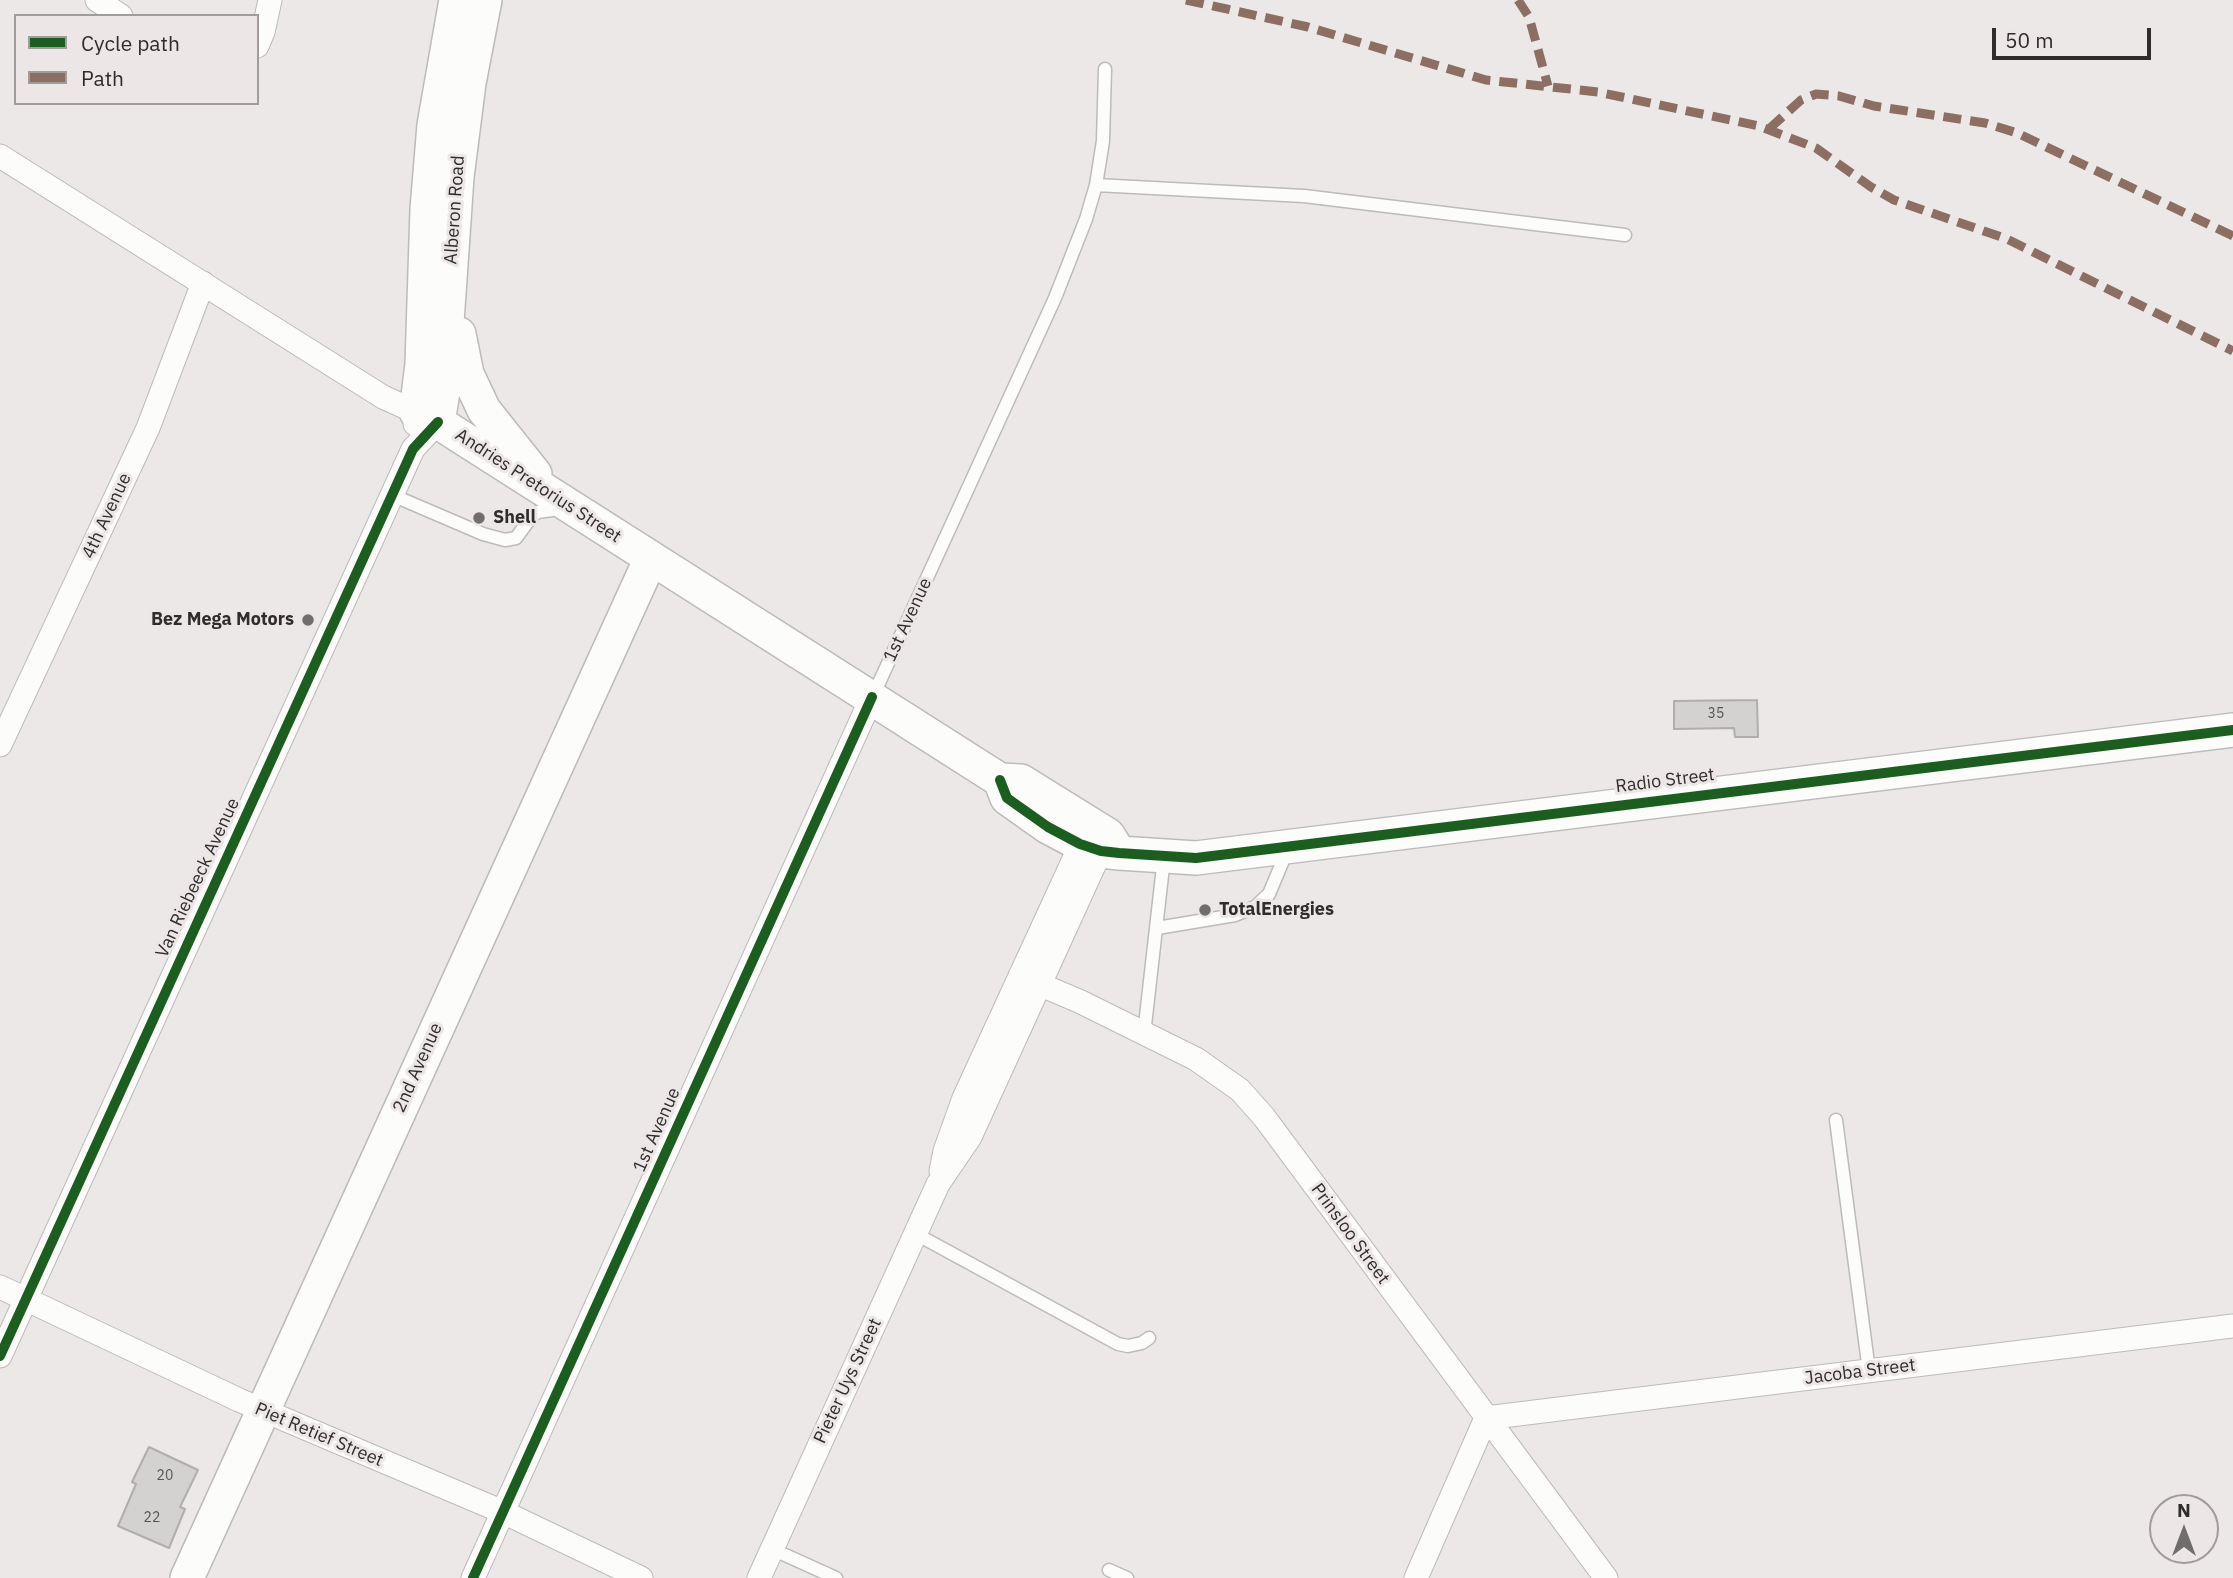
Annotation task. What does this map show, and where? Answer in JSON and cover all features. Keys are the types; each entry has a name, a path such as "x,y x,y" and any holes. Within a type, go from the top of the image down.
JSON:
{"main road":[{"name":"Alberon Road","path":"427,417 422,364 427,209 434,125 456,0"},
{"name":"Alberon Road","path":"427,417 446,374 462,128 485,0"},
{"path":"451,265 462,353 474,391 484,410 529,465 545,491"},
{"name":"Andries Pretorius Street","path":"427,417 1000,780 1021,781 1100,841"},
{"name":"2nd Avenue","path":"187,1578 651,558"},
{"name":"Radio Street","path":"1100,841 1164,858 1196,858 2233,730"}],"street":[{"path":"97,0 118,14"},
{"path":"259,41 270,0"},
{"name":"Andries Pretorius Street","path":"0,156 383,397 427,417"},
{"name":"4th Avenue","path":"0,745 148,428 203,283"},
{"name":"Van Riebeeck Avenue","path":"0,1356 427,417"},
{"name":"1st Avenue","path":"473,1578 872,697"},
{"name":"Pieter Uys Street","path":"758,1578 938,1184 970,1137 1030,981 1100,841"},
{"name":"Prinsloo Street","path":"1030,981 1081,1002 1196,1059 1240,1090 1264,1117 1606,1578"},
{"name":"Piet Retief Street","path":"0,1287 263,1411 503,1512 641,1578"},
{"name":"Jacoba Street","path":"1486,1418 2233,1326"},
{"path":"1416,1578 1486,1418"}],"lane":[{"name":"1st Avenue","path":"872,697 1055,298 1086,219 1096,185 1102,141 1105,69"},
{"path":"1096,185 1304,196 1625,235"},
{"path":"392,495 483,534 505,540 516,538 538,512 572,509"},
{"path":"1157,928 1235,915 1255,907 1269,894 1288,847"},
{"path":"1144,1034 1164,858"},
{"path":"1836,1119 1869,1371"},
{"path":"916,1234 1118,1344 1128,1346 1142,1343 1149,1338"},
{"path":"772,1549 836,1578"},
{"path":"1109,1570 1127,1578"}],"building":[{"path":"1757,700 1758,737 1735,737 1734,728 1674,729 1674,701"},
{"path":"149,1447 198,1470 180,1507 185,1509 169,1548 118,1526 136,1484 132,1482"}],"marked path":[{"path":"1186,0 1308,27 1486,80 1598,92 1759,126 1816,148 1894,200 2007,239 2233,351"},
{"path":"1518,0 1529,17 1548,86"},
{"path":"1769,129 1801,100 1816,94 1985,123 2017,133 2233,236"}],"cycle path":[{"path":"0,1356 413,449 438,422"},
{"path":"473,1578 872,697"},
{"path":"1000,780 1007,798 1048,827 1080,844 1101,851 1196,858 2233,730"}],"place":[{"name":"Shell","path":"479,518"},
{"name":"Bez Mega Motors","path":"308,620"},
{"name":"TotalEnergies","path":"1205,910"}]}
